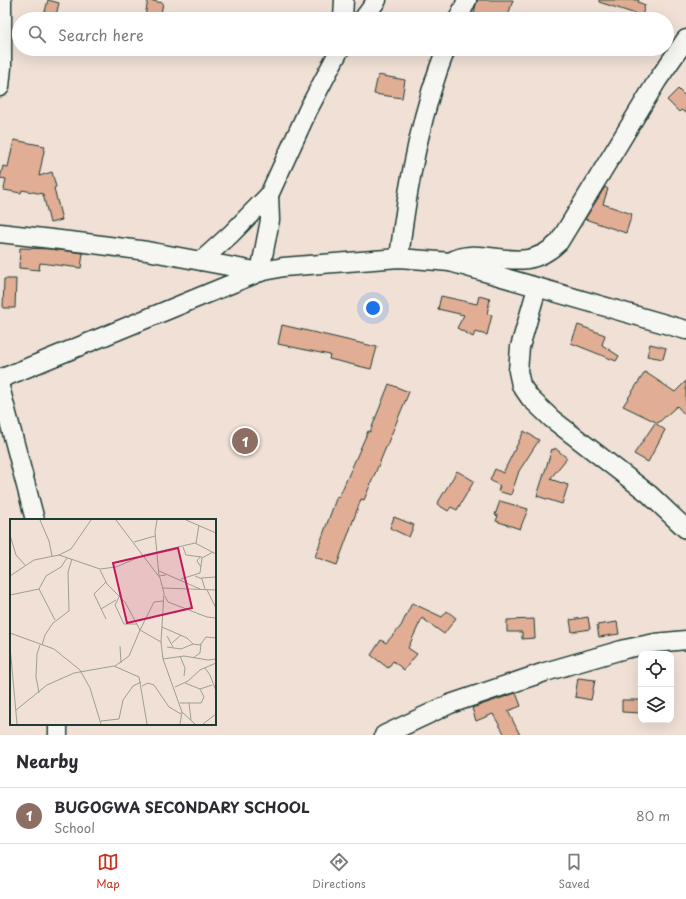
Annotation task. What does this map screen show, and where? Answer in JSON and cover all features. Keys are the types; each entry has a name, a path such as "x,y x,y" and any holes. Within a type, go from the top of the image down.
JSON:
{"street":[{"path":"343,12 344,0"},
{"path":"368,12 377,0"},
{"path":"0,87 2,67 1,1"},
{"path":"450,262 465,256 511,260 525,259 539,256 551,249 558,242 657,81 686,39"},
{"path":"201,261 231,234 269,195 308,110 336,56"},
{"path":"399,258 408,188 432,87 443,56"},
{"path":"260,272 270,220 269,195"},
{"path":"0,233 147,251 260,272"},
{"path":"0,378 260,272 283,267 399,258 450,262 686,330"},
{"path":"536,288 520,347 518,371 521,385 530,398 552,419 649,494 686,529"},
{"path":"0,387 35,519"},
{"path":"384,735 450,704 531,677 626,649 655,643 686,640"}],"building":[{"path":"48,0 59,3 57,12 45,12"},
{"path":"148,0 163,3 161,12 146,12"},
{"path":"477,0 513,0 509,12 474,12"},
{"path":"599,0 639,0 638,2 645,5 643,12 630,12 599,2"},
{"path":"378,75 405,80 402,98 374,94"},
{"path":"678,89 686,97 686,113 681,110 679,112 667,100"},
{"path":"14,140 45,146 39,176 52,172 56,187 54,188 62,220 50,223 43,194 22,190 21,193 4,190 6,179 0,178 3,166 8,167"},
{"path":"605,187 608,189 603,204 632,214 626,233 585,219"},
{"path":"20,248 51,249 83,253 81,268 40,263 39,270 19,268"},
{"path":"4,279 16,279 15,308 3,308"},
{"path":"441,296 477,304 479,296 490,299 487,314 492,315 487,335 475,332 473,337 457,328 464,315 438,309"},
{"path":"282,325 377,347 371,369 329,359 330,355 278,344"},
{"path":"578,325 605,335 602,345 619,356 616,361 571,343"},
{"path":"650,344 666,348 663,359 647,356"},
{"path":"645,372 675,392 686,381 686,416 677,406 658,423 623,406"},
{"path":"389,384 409,392 364,500 361,499 337,565 315,557 337,496 339,497 368,431 370,432"},
{"path":"655,423 665,430 648,462 634,454"},
{"path":"524,431 539,440 519,471 511,495 498,491 500,486 490,480 495,469 503,473"},
{"path":"555,448 567,458 550,479 568,485 562,504 537,496 552,449 554,450"},
{"path":"457,471 474,481 457,510 451,507 448,511 437,504"},
{"path":"500,501 528,509 520,529 496,521 498,516 495,515"},
{"path":"394,517 414,525 409,537 390,528"},
{"path":"412,603 442,617 447,611 456,618 444,634 422,618 408,648 417,654 404,670 393,661 388,668 371,655 381,640 386,643 401,626"},
{"path":"588,617 590,629 572,632 570,620"},
{"path":"534,619 535,638 522,639 522,632 507,632 507,620"},
{"path":"617,622 619,634 599,637 597,625"},
{"path":"578,678 595,680 591,700 575,697"},
{"path":"516,693 521,706 508,711 520,735 505,735 493,714 476,721 472,708"},
{"path":"622,700 638,700 638,713 622,712"}],"place":[{"name":"BUGOGWA SECONDARY SCHOOL","path":"245,441"}]}
